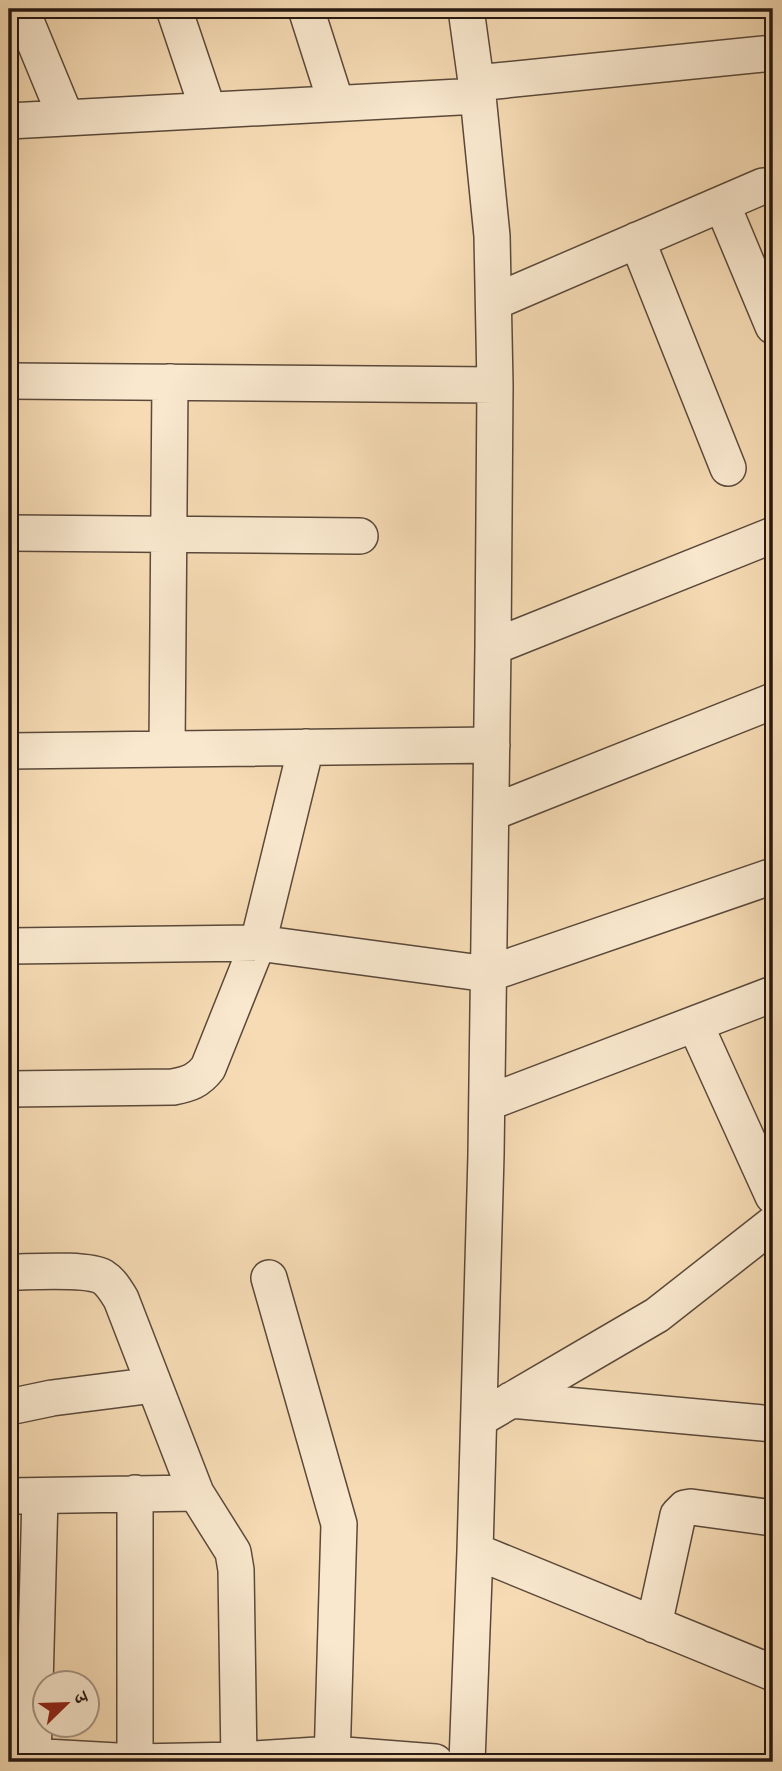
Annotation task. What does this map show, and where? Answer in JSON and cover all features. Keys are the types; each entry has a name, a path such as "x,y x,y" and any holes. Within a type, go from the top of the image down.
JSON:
{"street":[{"path":"21,9 66,118"},
{"path":"174,9 208,110"},
{"path":"306,9 336,103"},
{"path":"466,9 492,236 495,302 494,647 487,1103 467,1762"},
{"path":"9,121 336,103 477,89 773,53"},
{"path":"495,302 763,186"},
{"path":"722,204 773,326"},
{"path":"637,240 728,468"},
{"path":"9,381 495,385"},
{"path":"167,749 170,382"},
{"path":"9,533 360,536"},
{"path":"494,647 773,535"},
{"path":"491,813 773,701"},
{"path":"9,751 492,745"},
{"path":"9,1088 173,1087 200,1078 208,1068 258,943 306,747"},
{"path":"9,946 258,943 488,974 773,876"},
{"path":"487,1103 773,994"},
{"path":"695,1024 773,1196"},
{"path":"479,1419 657,1315 773,1224"},
{"path":"9,1272 81,1272 103,1276 121,1299 195,1493 233,1552 236,1570 239,1761"},
{"path":"270,1278 339,1524 332,1758"},
{"path":"9,1407 52,1398 154,1385"},
{"path":"512,1400 773,1424"},
{"path":"135,1493 135,1762"},
{"path":"195,1493 24,1496 25,1758 135,1762 332,1758 435,1762"},
{"path":"654,1625 678,1515 682,1511 691,1507 773,1518"},
{"path":"475,1551 773,1673"}]}
